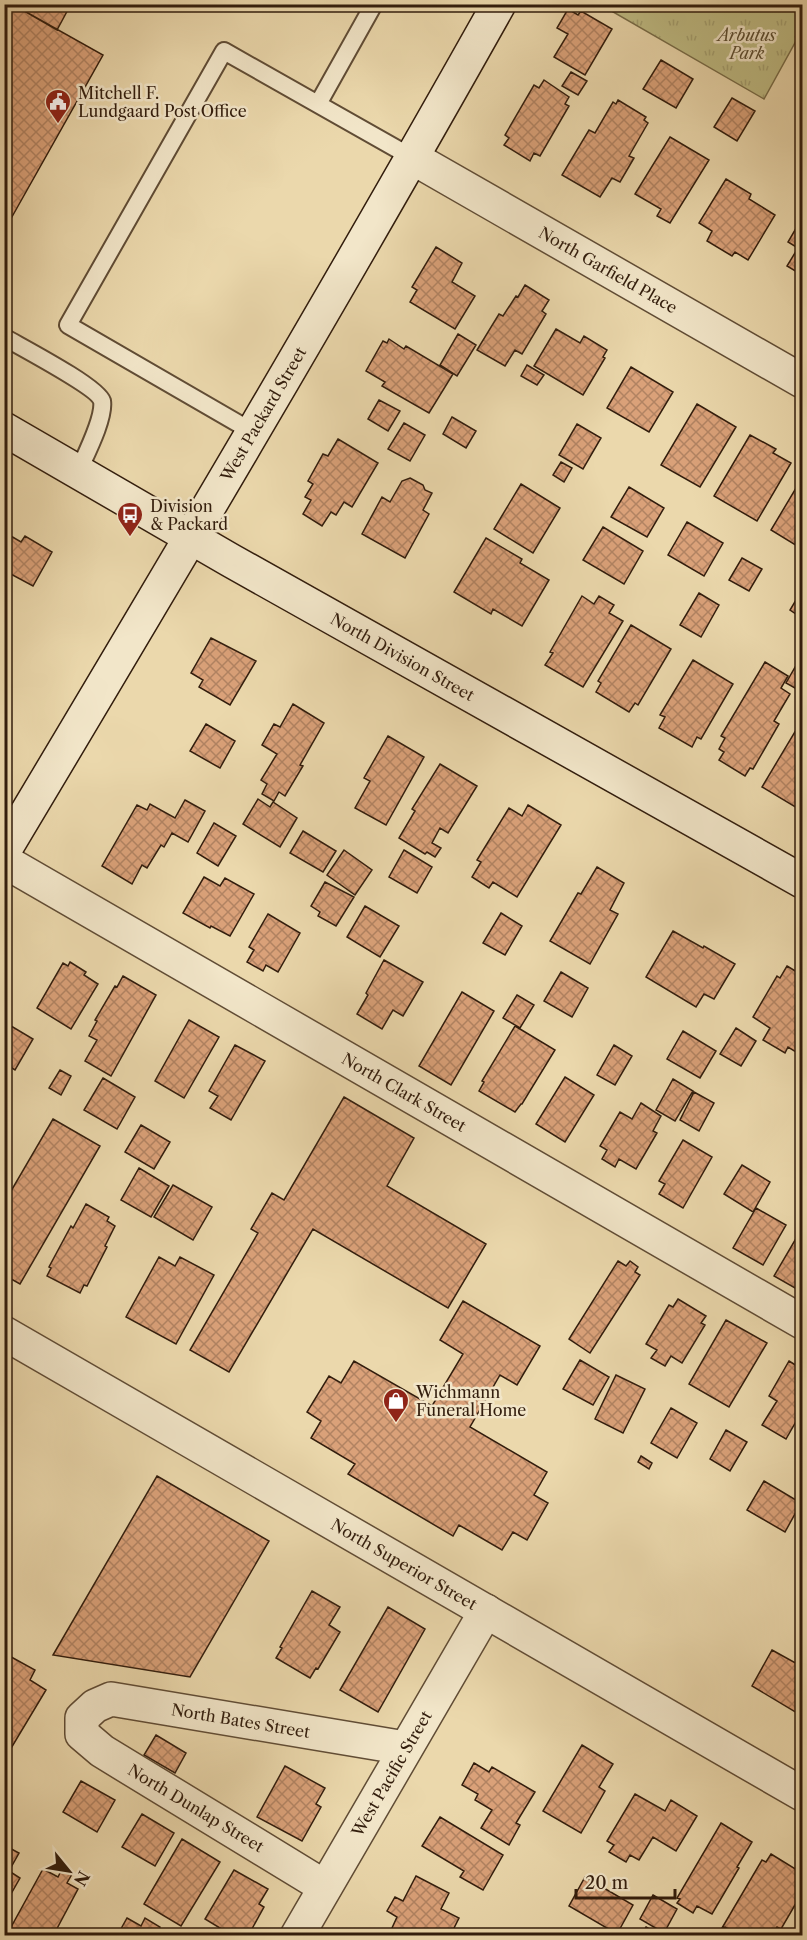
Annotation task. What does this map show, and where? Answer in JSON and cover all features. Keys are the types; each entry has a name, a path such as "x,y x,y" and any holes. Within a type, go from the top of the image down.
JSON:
{"street":[{"name":"West Packard Street","path":"4,851 253,432 413,158 499,4"},
{"name":"North Garfield Place","path":"413,158 802,381"},
{"name":"North Division Street","path":"4,429 191,537 802,881"},
{"name":"North Clark Street","path":"4,861 802,1322"},
{"name":"North Superior Street","path":"4,1333 802,1794"},
{"name":"West Pacific Street","path":"297,1935 486,1611"},
{"name":"North Bates Street","path":"82,1718 95,1706 111,1699 405,1748"},
{"name":"North Dunlap Street","path":"82,1718 82,1734 102,1751 325,1887"}],"lane":[{"path":"318,104 374,4"},
{"path":"253,432 68,326 224,51 413,158"},
{"path":"4,338 80,381 99,395 102,401 101,414 78,472"}],"green space":[{"name":"Arbutus Park","path":"601,5 802,5 802,30 764,99"}],"building":[{"path":"4,4 12,4 103,55 4,231"},
{"path":"12,4 71,4 57,30"},
{"path":"568,9 578,15 581,11 612,29 585,75 554,57 568,34 557,28"},
{"path":"661,60 693,79 676,108 643,89"},
{"path":"571,72 587,81 578,95 562,86"},
{"path":"544,80 569,97 565,104 569,106 540,156 534,153 530,161 504,145 509,138 505,135 534,85 539,88"},
{"path":"732,98 755,111 737,141 714,127"},
{"path":"618,100 646,117 644,120 648,123 629,156 634,158 620,182 612,178 600,197 562,175 589,130 595,133 613,102 616,104"},
{"path":"670,137 709,160 670,223 657,216 661,209 635,194"},
{"path":"726,179 751,194 749,199 775,215 748,260 735,252 732,256 707,241 712,231 699,223"},
{"path":"802,218 802,275 787,266 798,248 788,242"},
{"path":"436,247 462,263 452,282 475,296 455,329 410,302 417,290 412,287"},
{"path":"525,285 549,300 542,311 546,314 522,354 515,350 505,366 477,350 499,314 503,316"},
{"path":"556,329 580,343 584,336 607,350 603,357 605,358 583,395 534,366"},
{"path":"458,334 476,345 457,376 440,365"},
{"path":"389,339 404,349 406,346 453,374 429,413 382,386 385,382 366,371 383,341 387,343"},
{"path":"527,365 544,375 537,385 521,376"},
{"path":"631,367 673,392 649,432 607,408"},
{"path":"379,400 400,411 388,431 368,419"},
{"path":"697,404 736,427 700,487 661,465"},
{"path":"452,417 476,431 466,448 443,434"},
{"path":"404,423 425,435 410,461 388,449"},
{"path":"577,424 601,438 583,469 559,455"},
{"path":"750,435 776,449 773,453 791,463 757,521 714,496"},
{"path":"338,439 378,463 352,507 344,502 336,515 331,512 322,526 303,514 311,500 305,497 313,484 308,481 323,454 328,456"},
{"path":"561,462 572,468 564,482 553,475"},
{"path":"410,478 432,493 423,510 429,514 405,558 362,534 382,497 390,502 402,481"},
{"path":"802,478 802,549 771,530"},
{"path":"521,484 560,508 533,553 494,529"},
{"path":"629,487 664,508 647,537 611,517"},
{"path":"687,522 723,543 704,576 668,555"},
{"path":"603,527 643,551 624,584 583,560"},
{"path":"4,532 21,542 25,536 52,552 33,586 9,573 4,581"},
{"path":"486,538 522,559 520,563 549,580 522,626 493,609 491,614 454,592"},
{"path":"742,558 762,569 749,591 729,580"},
{"path":"802,590 802,618 790,610"},
{"path":"699,593 719,605 701,637 680,625"},
{"path":"582,596 594,604 599,596 614,605 609,613 623,621 583,687 545,665"},
{"path":"631,625 671,649 638,705 635,703 629,712 596,692 601,683 598,681"},
{"path":"211,638 256,661 230,705 199,687 203,680 191,673"},
{"path":"802,655 802,692 786,683"},
{"path":"693,660 733,684 701,739 697,737 692,747 659,728 665,717 660,715"},
{"path":"765,662 788,676 781,688 790,694 774,721 779,724 753,769 750,768 745,776 719,760 724,752 719,749 725,738 721,736"},
{"path":"293,704 324,723 285,796 279,792 274,801 262,794 267,784 261,780 277,754 262,745 274,724 280,727"},
{"path":"206,724 235,741 220,768 190,751"},
{"path":"796,730 802,734 802,811 762,787"},
{"path":"388,736 424,757 386,825 355,808 370,781 364,778"},
{"path":"440,764 477,786 448,833 440,828 432,843 441,848 435,857 427,852 425,854 399,838 415,811 412,809"},
{"path":"258,799 270,807 273,802 297,818 280,847 243,824"},
{"path":"185,800 205,811 188,842 172,833 164,847 161,845 147,868 142,865 132,884 102,866 137,805 147,810 150,804 175,818"},
{"path":"528,805 561,825 517,897 493,882 489,888 472,877 481,862 477,860 509,808 522,816"},
{"path":"214,823 236,836 218,866 197,853"},
{"path":"303,831 336,851 323,872 290,853"},
{"path":"344,850 372,870 355,895 327,875"},
{"path":"404,850 432,867 417,893 389,877"},
{"path":"597,867 624,883 610,910 618,914 590,964 550,941 578,893 581,894"},
{"path":"204,877 220,886 225,878 254,894 230,936 183,913"},
{"path":"325,882 354,897 336,926 318,916 320,912 311,906"},
{"path":"365,906 399,926 380,957 347,937"},
{"path":"501,913 522,926 505,955 483,943"},
{"path":"268,914 300,933 278,972 266,965 263,971 247,962 254,950 249,947"},
{"path":"673,931 735,964 714,999 704,994 696,1007 646,977"},
{"path":"384,960 423,982 403,1016 393,1010 382,1029 357,1014"},
{"path":"70,962 86,972 84,975 98,984 71,1029 37,1008 63,963 68,966"},
{"path":"787,966 802,975 802,1041 796,1052 788,1047 785,1053 763,1040 770,1028 753,1017 777,976 780,978"},
{"path":"561,972 588,988 572,1017 544,1001"},
{"path":"123,976 156,995 111,1076 85,1061 97,1040 89,1036 97,1021 95,1020"},
{"path":"462,992 494,1011 451,1085 419,1066"},
{"path":"517,995 534,1005 520,1028 503,1018"},
{"path":"189,1020 219,1037 184,1098 155,1081"},
{"path":"6,1023 33,1039 15,1070 4,1063 4,1026"},
{"path":"515,1026 555,1050 515,1112 479,1091 484,1082 482,1081"},
{"path":"736,1028 756,1041 741,1066 720,1054"},
{"path":"683,1031 716,1051 700,1078 667,1059"},
{"path":"235,1045 265,1061 231,1120 210,1108 218,1096 209,1091"},
{"path":"614,1045 632,1056 615,1085 597,1075"},
{"path":"60,1070 71,1076 61,1095 49,1088"},
{"path":"565,1077 594,1095 565,1142 536,1124"},
{"path":"103,1078 135,1097 117,1129 84,1110"},
{"path":"673,1079 693,1091 675,1121 656,1110"},
{"path":"694,1092 714,1103 699,1131 680,1120"},
{"path":"344,1097 414,1138 387,1186 486,1244 448,1308 313,1229 229,1372 190,1350 258,1233 251,1229 272,1193 284,1200"},
{"path":"641,1103 661,1116 653,1131 657,1133 636,1169 619,1159 615,1167 602,1159 607,1150 600,1146 620,1112 632,1119"},
{"path":"53,1119 100,1146 20,1284 4,1275 4,1203"},
{"path":"141,1125 170,1142 154,1169 125,1152"},
{"path":"683,1140 712,1157 683,1208 659,1194 665,1184 659,1181"},
{"path":"742,1165 770,1182 753,1212 724,1194"},
{"path":"139,1168 169,1186 151,1217 121,1200"},
{"path":"173,1185 212,1207 193,1240 154,1217"},
{"path":"86,1204 109,1217 107,1221 115,1226 87,1286 84,1285 80,1293 47,1276 51,1268 49,1267 71,1226 73,1228"},
{"path":"756,1208 786,1225 763,1265 733,1248"},
{"path":"798,1235 802,1237 802,1292 774,1276"},
{"path":"159,1257 175,1266 180,1257 214,1275 176,1344 126,1317"},
{"path":"618,1261 626,1266 630,1261 638,1267 635,1272 640,1275 590,1353 569,1339"},
{"path":"678,1299 706,1316 701,1323 705,1325 682,1363 671,1356 665,1366 651,1358 657,1350 646,1344 669,1305 673,1307"},
{"name":"Wichmann Funeral Home","path":"463,1301 540,1346 517,1385 500,1375 470,1427 547,1472 534,1495 548,1503 527,1540 513,1532 502,1550 459,1525 453,1536 348,1474 355,1464 311,1438 321,1421 307,1412 329,1376 341,1383 354,1361 432,1406 463,1354 440,1340"},
{"path":"726,1320 767,1343 729,1407 689,1384"},
{"path":"580,1360 609,1377 593,1405 563,1389"},
{"path":"789,1361 797,1366 798,1363 802,1365 802,1411 786,1439 762,1425 777,1401 769,1396"},
{"path":"616,1375 645,1389 623,1433 595,1419"},
{"path":"671,1408 697,1423 677,1458 651,1443"},
{"path":"726,1430 747,1442 730,1471 710,1459"},
{"path":"641,1456 652,1463 649,1469 638,1462"},
{"path":"157,1476 269,1541 190,1677 53,1655"},
{"path":"764,1481 801,1503 785,1532 747,1510"},
{"path":"312,1591 340,1607 329,1625 340,1632 310,1678 276,1658"},
{"path":"388,1607 425,1629 378,1712 340,1690"},
{"path":"772,1650 799,1665 802,1659 802,1716 752,1686"},
{"path":"4,1653 35,1670 30,1680 46,1690 4,1760"},
{"path":"156,1735 186,1753 175,1773 144,1755"},
{"path":"582,1745 613,1764 599,1787 605,1791 581,1833 543,1811"},
{"path":"474,1763 489,1772 492,1767 535,1792 516,1823 520,1825 509,1845 481,1828 492,1810 475,1800 478,1794 462,1785"},
{"path":"285,1766 325,1788 316,1804 321,1807 302,1841 257,1817"},
{"path":"81,1781 115,1800 97,1832 63,1812"},
{"path":"635,1794 665,1811 671,1800 697,1816 676,1851 653,1837 639,1860 630,1855 626,1862 609,1852 614,1845 607,1841"},
{"path":"142,1814 174,1833 155,1866 122,1847"},
{"path":"440,1817 503,1855 483,1890 460,1877 464,1871 422,1846"},
{"path":"721,1823 752,1842 712,1914 697,1906 693,1913 677,1903 680,1899 677,1898"},
{"path":"182,1839 220,1862 181,1926 144,1904"},
{"path":"4,1845 19,1853 9,1871 20,1878 7,1901 4,1899"},
{"path":"771,1854 802,1873 799,1882 802,1884 802,1893 781,1929 777,1927 772,1936 739,1936 725,1927 722,1928 762,1860 766,1862"},
{"path":"43,1869 58,1877 62,1869 72,1874 67,1883 78,1889 53,1936 21,1936 10,1929"},
{"path":"234,1870 268,1889 259,1904 264,1907 248,1936 233,1936 205,1919"},
{"path":"416,1876 449,1893 441,1909 459,1918 450,1936 406,1936 392,1928 397,1917 387,1911 395,1897 403,1901"},
{"path":"585,1877 633,1905 617,1934 569,1906"},
{"path":"653,1895 677,1909 664,1933 640,1919"},
{"path":"127,1918 141,1926 145,1918 160,1927 157,1936 117,1936"},
{"path":"646,1927 661,1936 641,1936"},
{"path":"195,1930 204,1936 191,1936"}],"place":[{"name":"Mitchell F. Lundgaard Post Office","path":"58,125"},
{"name":"Division & Packard","path":"130,538"},
{"name":"Wichmann Funeral Home","path":"396,1424"}]}
